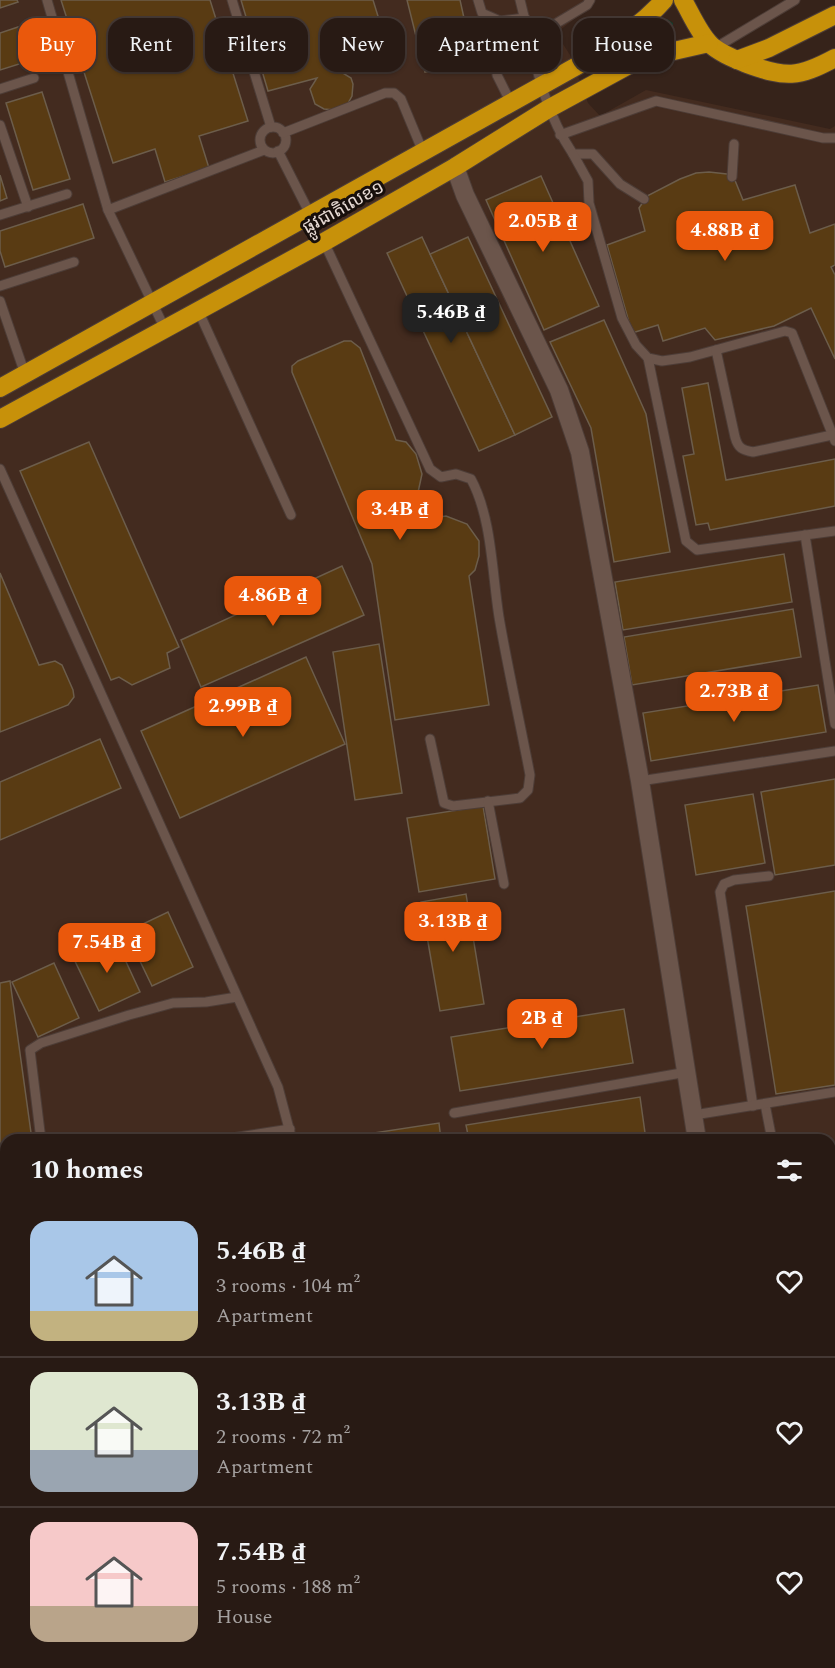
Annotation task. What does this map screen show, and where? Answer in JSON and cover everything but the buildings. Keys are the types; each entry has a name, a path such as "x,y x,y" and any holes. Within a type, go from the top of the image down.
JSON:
{"highway":[{"name":"ផ្លូវជាតិលេខ១","path":"0,388 511,104 540,85 614,44 655,11 664,0"},
{"path":"683,0 712,46 737,60 776,74 796,74 814,69 835,58"},
{"path":"737,60 769,48 835,15"},
{"name":"ផ្លូវជាតិលេខ១","path":"0,418 324,242 455,167 548,109 643,58 712,46"}],"street":[{"path":"455,167 465,195 559,390 580,452 640,781 696,1134"}],"lane":[{"path":"47,0 108,210 164,327"},
{"path":"232,0 271,127"},
{"path":"478,0 482,13 493,18"},
{"path":"520,0 525,18"},
{"path":"561,20 586,5 590,0"},
{"path":"712,46 795,0"},
{"path":"497,72 511,104"},
{"path":"537,72 548,109 560,135 588,181 590,203 622,318 636,345 648,358 686,541 697,550 835,531"},
{"path":"0,89 34,78"},
{"path":"283,133 385,93 394,93 401,99 423,152"},
{"path":"560,135 656,101 808,135 835,138"},
{"path":"0,125 28,207"},
{"path":"271,127 278,128 283,133 285,143 278,152 271,153 264,150 260,144 260,136 264,130 271,127"},
{"path":"732,177 734,144"},
{"path":"108,210 264,150"},
{"path":"278,152 311,216"},
{"path":"573,154 593,154 620,184 644,199"},
{"path":"0,215 67,194"},
{"path":"324,242 430,469 441,477 456,474 471,479 478,492 501,628 530,775 528,790 520,798 453,806 444,803 430,739"},
{"path":"0,286 74,262"},
{"path":"0,301 25,374"},
{"path":"198,310 291,515"},
{"path":"648,358 662,361 716,350 785,331 792,333 834,438 753,452 742,450 735,437 716,350"},
{"path":"0,469 278,1088 291,1134"},
{"path":"805,535 835,724"},
{"path":"640,781 835,751"},
{"path":"488,801 504,884"},
{"path":"753,1106 720,892 724,884 734,880 769,876"},
{"path":"40,1134 30,1050 41,1043 173,1003 206,1002 237,997"},
{"path":"454,1113 687,1072"},
{"path":"694,1115 835,1092"},
{"path":"765,1104 771,1134"},
{"path":"258,1134 290,1129"}],"shaded area":[{"path":"0,0 593,0 585,11 561,29 561,18 417,18 417,72 561,72 561,41 570,55 573,72 576,72 588,103 600,116 646,90 830,129 835,126 835,1134 0,1134"}]}
